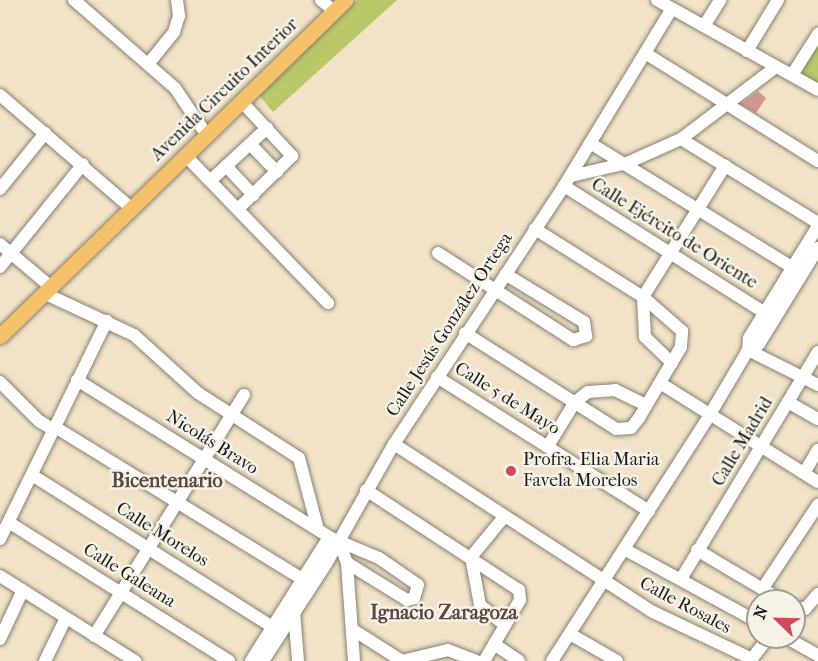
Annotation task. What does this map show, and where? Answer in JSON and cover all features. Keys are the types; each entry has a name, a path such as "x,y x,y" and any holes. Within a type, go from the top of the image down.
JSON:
{"main road":[{"name":"Avenida Circuito Interior","path":"0,336 49,291 206,134 346,0"}],"street":[{"path":"74,0 175,88 206,134"},
{"path":"149,63 174,32 179,16 177,0"},
{"path":"321,0 334,12"},
{"path":"704,27 720,0"},
{"path":"747,51 778,0"},
{"path":"659,1 670,10 818,90"},
{"name":"Calle Jesús González Ortega","path":"251,661 329,536 366,490 465,333 568,181 670,10"},
{"path":"792,75 818,34"},
{"path":"645,53 814,158 818,144"},
{"path":"568,181 627,163 681,139 729,105 776,67"},
{"path":"2,101 45,133 131,208"},
{"path":"238,209 292,156 241,101"},
{"path":"210,181 267,128"},
{"path":"0,189 45,133"},
{"path":"681,139 818,225 759,344 748,350"},
{"path":"590,143 627,163 698,209 800,264"},
{"path":"250,144 277,172"},
{"path":"185,155 328,303"},
{"path":"0,267 83,165"},
{"path":"672,363 645,337 643,297 725,165"},
{"path":"226,166 254,195"},
{"name":"Calle Ejército de Oriente","path":"568,181 670,254 765,313"},
{"path":"465,333 622,430 633,426 681,348 682,331 643,297 535,229"},
{"path":"0,244 12,253 49,291 134,335 198,393 299,458 329,536 347,563 355,631 354,661"},
{"path":"800,264 818,248"},
{"path":"438,253 573,340 586,336 584,322 505,274"},
{"path":"552,661 710,416 748,350 749,338 765,313 782,296"},
{"path":"0,539 10,523 107,321"},
{"path":"748,350 818,385"},
{"name":"Calle Madrid","path":"681,579 818,352"},
{"name":"Calle 5 de Mayo","path":"437,377 649,511"},
{"name":"Nicolás Bravo","path":"77,380 329,536 379,558 417,584 414,598 407,600 347,563"},
{"path":"0,382 39,421 302,579"},
{"path":"660,383 760,448 818,482"},
{"path":"548,446 574,402 588,392 615,390 646,405"},
{"path":"94,636 205,459 234,417 244,395"},
{"path":"788,402 818,419"},
{"name":"Calle Rosales","path":"394,444 504,517 663,617 753,659"},
{"path":"804,474 818,450"},
{"name":"Calle Morelos","path":"32,475 272,627"},
{"path":"366,490 471,557 522,594 484,661"},
{"path":"697,550 763,588 818,505"},
{"path":"504,517 471,557 480,606 506,625"},
{"name":"Calle Galeana","path":"10,523 229,661"},
{"name":"Calle Jesús González Ortega","path":"263,661 294,612 329,536"},
{"path":"624,549 746,615"},
{"path":"0,576 133,661"},
{"path":"0,639 23,590"},
{"path":"806,608 818,594"},
{"path":"294,612 298,661"},
{"path":"45,661 66,618"},
{"path":"355,631 402,661 448,650 476,661"},
{"path":"570,634 618,661"},
{"path":"494,644 519,661"}],"green space":[{"path":"357,0 397,0 273,112 258,94"},
{"path":"818,40 818,85 798,74"}],"building":[{"path":"758,91 766,98 756,113 741,104"}],"place":[{"name":"Profra. Elia Maria Favela Morelos","path":"511,471"}],"district":[{"name":"Bicentenario","path":"167,480"},
{"name":"Ignacio Zaragoza","path":"444,612"}]}
